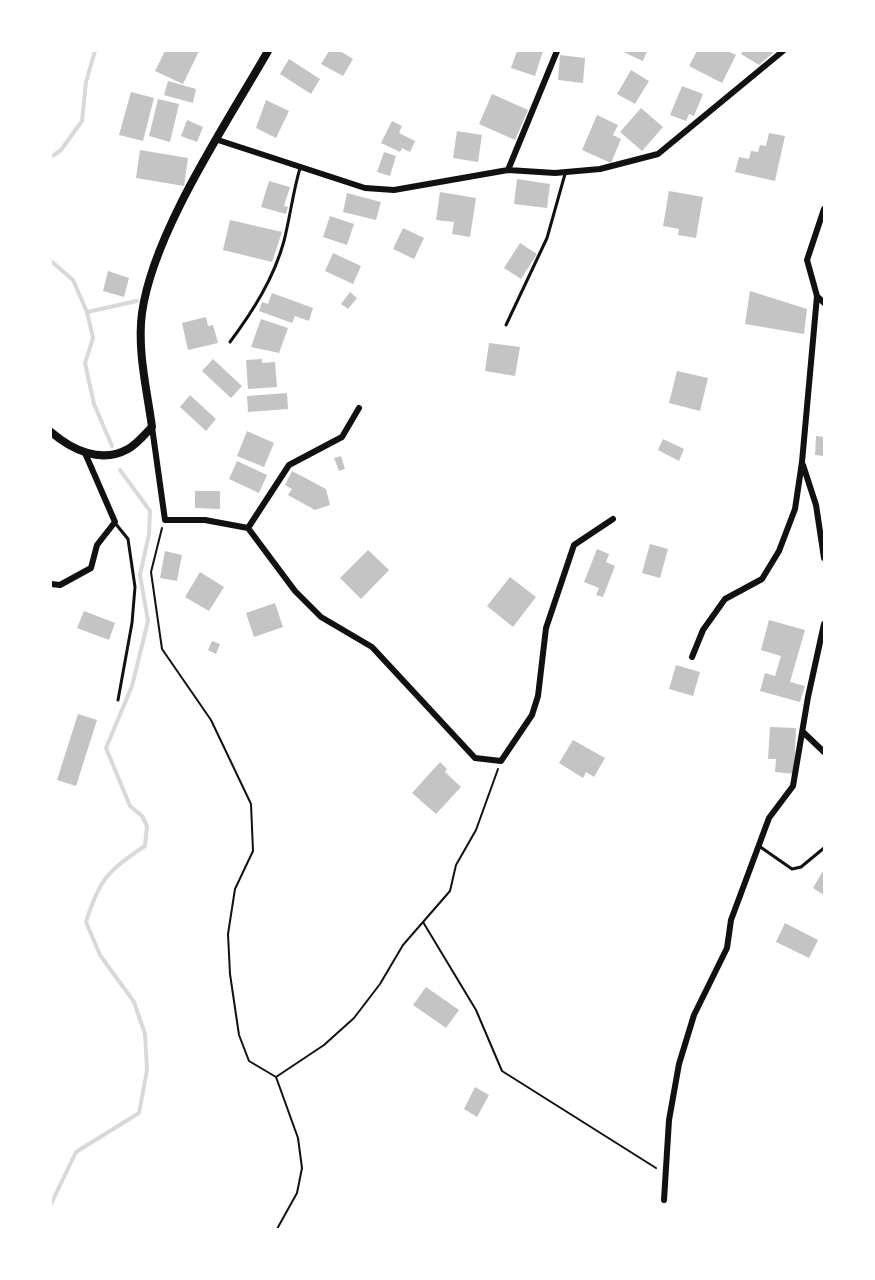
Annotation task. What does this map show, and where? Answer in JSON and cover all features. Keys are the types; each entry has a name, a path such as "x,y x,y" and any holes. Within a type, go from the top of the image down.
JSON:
{"street":[{"path":"268,51 182,203 154,266 142,314 142,360 165,520 204,520 248,528 295,591 321,617 372,647 475,758 501,761 532,715 538,696 546,628 574,545 613,519"},
{"path":"508,170 557,51"},
{"path":"218,140 365,188 394,190 508,170 565,172 600,169 658,154 783,51"},
{"path":"692,657 703,630 725,599 762,579 779,551 795,508 802,462 817,296 807,260 824,209"},
{"path":"817,296 824,303"},
{"path":"248,528 290,465 342,437 359,408"},
{"path":"51,432 64,444 85,453 100,456 116,454 129,448 152,427"},
{"path":"51,584 60,585 91,568 97,545 115,522 85,453"},
{"path":"802,462 816,505 824,558"},
{"path":"664,1200 669,1120 679,1064 694,1015 727,948 731,920 769,818 793,786 808,697 824,624"},
{"path":"803,732 824,752"}],"lane":[{"path":"230,342 257,305 275,266 284,240 300,168"},
{"path":"506,325 547,238 565,172"},
{"path":"115,522 128,539 135,587 132,623 118,700"},
{"path":"759,846 792,869 801,867 824,848"}],"path":[{"path":"165,520 151,572 162,649 212,720 251,804 253,851 235,889 228,934 230,974 239,1035 249,1061 276,1077 298,1138 302,1168 297,1192 277,1229"},
{"path":"276,1077 324,1045 354,1018 380,984 403,945 450,891 456,865 476,830 501,761"},
{"path":"423,922 476,1010 502,1071 666,1175"}],"building":[{"path":"165,51 199,51 183,84 155,71"},
{"path":"329,51 340,51 353,59 343,76 321,64"},
{"path":"517,51 543,51 535,76 511,68"},
{"path":"621,51 647,51 643,61"},
{"path":"697,51 728,51 736,55 722,83 689,66"},
{"path":"743,51 775,51 759,65 741,54"},
{"path":"560,55 585,58 583,83 558,80"},
{"path":"289,59 320,79 311,94 280,74"},
{"path":"631,70 649,81 635,104 617,94"},
{"path":"168,81 196,89 193,103 164,95"},
{"path":"682,86 703,94 694,116 689,114 686,121 670,115"},
{"path":"131,92 154,98 143,141 119,135"},
{"path":"492,94 528,110 515,140 479,124"},
{"path":"158,99 179,104 170,142 149,136"},
{"path":"266,100 289,111 276,138 256,128"},
{"path":"641,108 663,127 642,151 620,132"},
{"path":"597,115 618,125 613,135 621,139 611,163 582,150"},
{"path":"187,120 203,127 197,142 181,136"},
{"path":"392,121 402,126 399,133 415,141 410,152 402,148 400,152 381,143"},
{"path":"457,131 482,135 478,162 453,158"},
{"path":"769,133 785,136 775,181 735,172 739,157 749,159 751,151 758,152 760,145 766,146"},
{"path":"140,150 188,158 184,186 136,178"},
{"path":"384,152 396,156 390,176 377,172"},
{"path":"517,179 550,184 547,208 514,204"},
{"path":"269,181 290,187 284,206 288,207 286,214 261,207"},
{"path":"669,191 703,197 696,238 678,235 679,229 663,226"},
{"path":"440,192 476,198 470,237 452,234 454,222 436,220"},
{"path":"347,193 381,202 376,220 343,212"},
{"path":"330,216 354,224 347,245 323,237"},
{"path":"230,220 282,232 272,262 223,250"},
{"path":"403,228 424,238 414,259 393,249"},
{"path":"520,243 537,254 521,279 504,268"},
{"path":"333,253 361,266 353,284 325,271"},
{"path":"108,271 129,278 124,297 103,291"},
{"path":"750,291 807,309 804,334 745,324"},
{"path":"350,292 357,298 348,309 341,304"},
{"path":"272,293 313,308 309,321 295,316 292,323 259,311 262,302 268,304"},
{"path":"206,317 208,326 213,325 218,343 188,350 182,323"},
{"path":"261,319 288,328 279,353 251,347"},
{"path":"489,343 520,347 515,376 485,371"},
{"path":"213,359 242,386 231,398 202,371"},
{"path":"262,359 262,363 275,362 277,387 248,389 246,360"},
{"path":"677,371 708,378 700,411 669,403"},
{"path":"287,393 288,409 248,412 247,396"},
{"path":"190,395 216,419 206,431 180,407"},
{"path":"247,431 274,443 264,467 237,456"},
{"path":"816,436 824,437 824,456 815,455"},
{"path":"663,439 684,449 679,461 658,450"},
{"path":"341,456 345,469 339,471 334,458"},
{"path":"237,461 267,475 259,493 229,479"},
{"path":"292,471 326,489 330,505 315,510 288,495 292,489 285,485"},
{"path":"195,491 220,491 220,509 195,508"},
{"path":"650,544 668,549 660,578 642,573"},
{"path":"597,549 609,554 606,562 615,566 603,597 596,595 599,588 584,582"},
{"path":"368,550 389,570 361,599 340,578"},
{"path":"165,551 182,555 177,581 160,578"},
{"path":"200,572 224,587 209,611 185,597"},
{"path":"510,577 536,597 513,627 487,606"},
{"path":"275,603 283,627 254,637 246,613"},
{"path":"84,611 115,623 109,640 77,628"},
{"path":"769,620 805,630 790,682 805,686 800,702 760,691 765,673 775,676 781,656 761,650"},
{"path":"212,641 220,644 216,654 208,650"},
{"path":"676,665 700,672 693,696 669,689"},
{"path":"78,714 97,720 76,786 57,780"},
{"path":"770,727 796,728 794,774 775,772 776,759 768,759"},
{"path":"573,740 605,758 594,777 586,772 583,778 559,763"},
{"path":"440,762 447,769 445,772 461,787 436,814 412,793"},
{"path":"824,869 824,895 813,888"},
{"path":"785,923 818,940 809,958 776,942"},
{"path":"426,987 459,1010 446,1028 413,1005"},
{"path":"475,1087 489,1095 477,1117 464,1109"}],"waterway":[{"path":"51,157 61,150 82,121 86,82 95,51"},
{"path":"51,261 73,280 87,312 93,338 85,363 94,404 112,446"},
{"path":"87,312 137,301"},
{"path":"51,1204 76,1152 139,1113 147,1070 145,1034 134,1002 100,955 86,922 106,877 145,846 147,826 142,816 130,806 106,748 132,686 148,621 140,575 149,534 150,511 120,470"}]}
